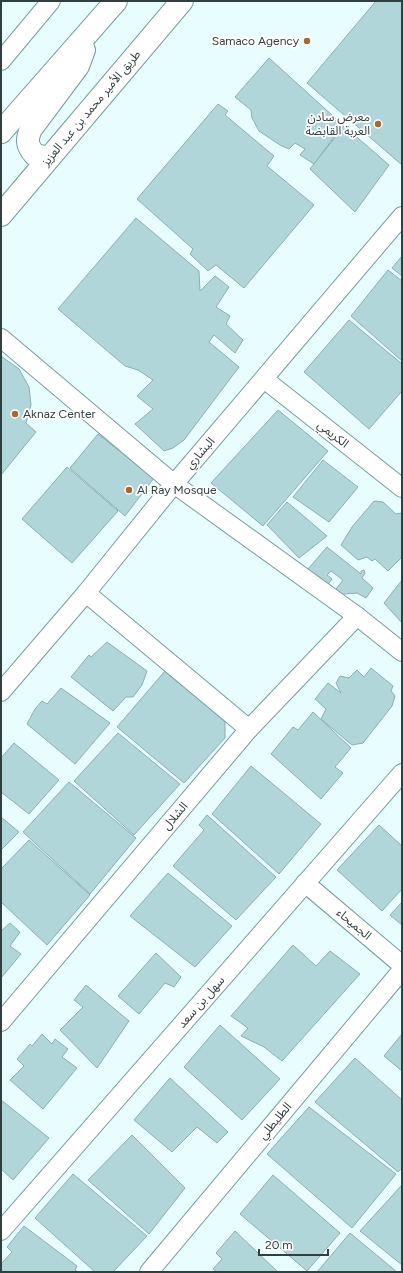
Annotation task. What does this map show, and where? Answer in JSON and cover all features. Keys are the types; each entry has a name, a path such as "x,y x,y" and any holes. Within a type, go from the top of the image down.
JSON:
{"main road":[{"path":"1,132 116,1"},
{"name":"طريق الأمير محمد بن عبد العزيز","path":"1,215 182,1"},
{"path":"49,158 35,155 30,150 27,143 28,135 78,66 83,52 85,37"}],"street":[{"path":"1,61 51,1"},
{"name":"البشاري","path":"1,692 86,593 174,484 402,216"},
{"path":"1,338 174,484 357,616 402,652"},
{"name":"الكريمي","path":"264,379 402,488"},
{"path":"86,593 249,729"},
{"name":"الشلال","path":"1,1022 249,729 357,616"},
{"name":"سهل بن سعد","path":"1,1231 305,883 396,792 402,773"},
{"name":"الجميحاء","path":"305,883 402,965"},
{"name":"الطليطلي","path":"149,1272 402,970"}],"building":[{"name":"معرض سادن العربة القابضة","path":"376,1 402,1 402,165 307,83"},
{"path":"269,58 343,125 314,164 300,155 305,149 295,143 289,149 280,145 259,131 252,118 251,110 235,97"},
{"path":"218,104 228,111 225,115 274,156 267,166 314,205 244,288 216,265 208,271 190,254 193,249 137,199"},
{"path":"344,126 389,165 355,212 310,169"},
{"path":"136,218 199,271 200,291 215,276 229,287 216,307 230,316 226,324 243,340 235,353 214,335 209,342 239,367 184,440 173,448 164,451 135,424 153,409 137,396 153,380 138,370 125,366 58,309"},
{"path":"402,256 402,276 392,268"},
{"path":"388,270 402,281 402,361 351,316"},
{"path":"349,320 402,364 402,391 369,429 304,372"},
{"name":"Aknaz Center","path":"1,356 19,369 29,387 31,405 26,423 36,432 1,475"},
{"path":"278,410 328,451 263,526 211,483"},
{"path":"98,434 154,478 125,516 70,468"},
{"path":"323,460 358,487 329,522 293,497"},
{"path":"67,467 118,511 72,563 22,519"},
{"path":"374,501 383,502 396,514 402,513 402,557 388,571 375,559 372,561 367,557 358,560 341,545 352,527"},
{"path":"287,502 327,536 299,558 267,525"},
{"path":"327,547 361,574 361,571 364,570 365,573 362,578 373,588 366,598 357,593 344,594 341,599 333,593 343,580 331,571 327,575 332,579 327,586 308,569"},
{"path":"402,580 402,623 384,603"},
{"path":"107,642 147,671 142,685 133,697 126,697 113,711 71,677 89,655 91,657"},
{"path":"371,668 393,686 391,691 395,696 392,706 363,743 352,745 321,719 326,709 315,699 328,683 341,693 336,683 340,676 349,678 357,670 364,677"},
{"path":"165,671 225,721 225,738 184,783 117,727"},
{"path":"61,688 110,723 75,764 27,724 35,709 42,701 47,704"},
{"path":"313,712 351,748 335,767 343,773 321,799 271,754 293,727 298,730"},
{"path":"118,733 180,784 134,835 74,781"},
{"path":"14,743 59,780 29,814 1,792 1,758"},
{"path":"251,766 321,824 279,874 212,814"},
{"path":"69,782 136,838 90,894 23,832"},
{"path":"207,815 276,877 236,920 173,866 204,830 199,825"},
{"path":"1,817 19,832 1,850"},
{"path":"379,825 402,846 402,889 382,911 337,870"},
{"path":"29,840 90,895 47,945 1,902 1,869"},
{"path":"168,873 232,926 195,967 130,916"},
{"path":"402,902 402,925 390,915"},
{"path":"10,923 20,932 10,946 21,954 1,978 1,931"},
{"path":"293,945 316,966 330,951 360,974 282,1061 264,1047 241,1036 248,1028 231,1016"},
{"path":"156,953 181,977 174,987 165,983 139,1014 118,996"},
{"path":"86,985 129,1021 97,1068 60,1030 83,1007 74,1000"},
{"path":"220,1025 280,1079 242,1120 184,1067"},
{"path":"42,1034 52,1044 55,1039 68,1049 62,1057 77,1068 43,1109 10,1080 24,1066 17,1059 30,1044 32,1046"},
{"path":"402,1034 402,1071 384,1056"},
{"path":"355,1058 402,1100 402,1168 398,1172 315,1102"},
{"path":"170,1078 228,1132 217,1143 197,1127 172,1152 134,1120"},
{"path":"1,1100 49,1138 13,1180 1,1169"},
{"path":"309,1107 396,1174 352,1228 267,1154"},
{"path":"132,1135 185,1188 149,1234 88,1180"},
{"path":"73,1174 147,1236 113,1272 95,1272 35,1218"},
{"path":"273,1175 340,1233 307,1271 240,1214"},
{"path":"401,1186 402,1187 402,1265 360,1231"},
{"path":"24,1226 77,1266 75,1270 78,1272 1,1272 1,1264 12,1252 7,1247"},
{"path":"235,1231 278,1272 217,1272 213,1269 222,1259 216,1253"},
{"path":"350,1233 397,1272 317,1272"}],"place":[{"name":"Samaco Agency","path":"307,41"},
{"name":"معرض سادن العربة القابضة","path":"378,124"},
{"name":"Aknaz Center","path":"15,414"},
{"name":"Al Ray Mosque","path":"129,490"}]}
